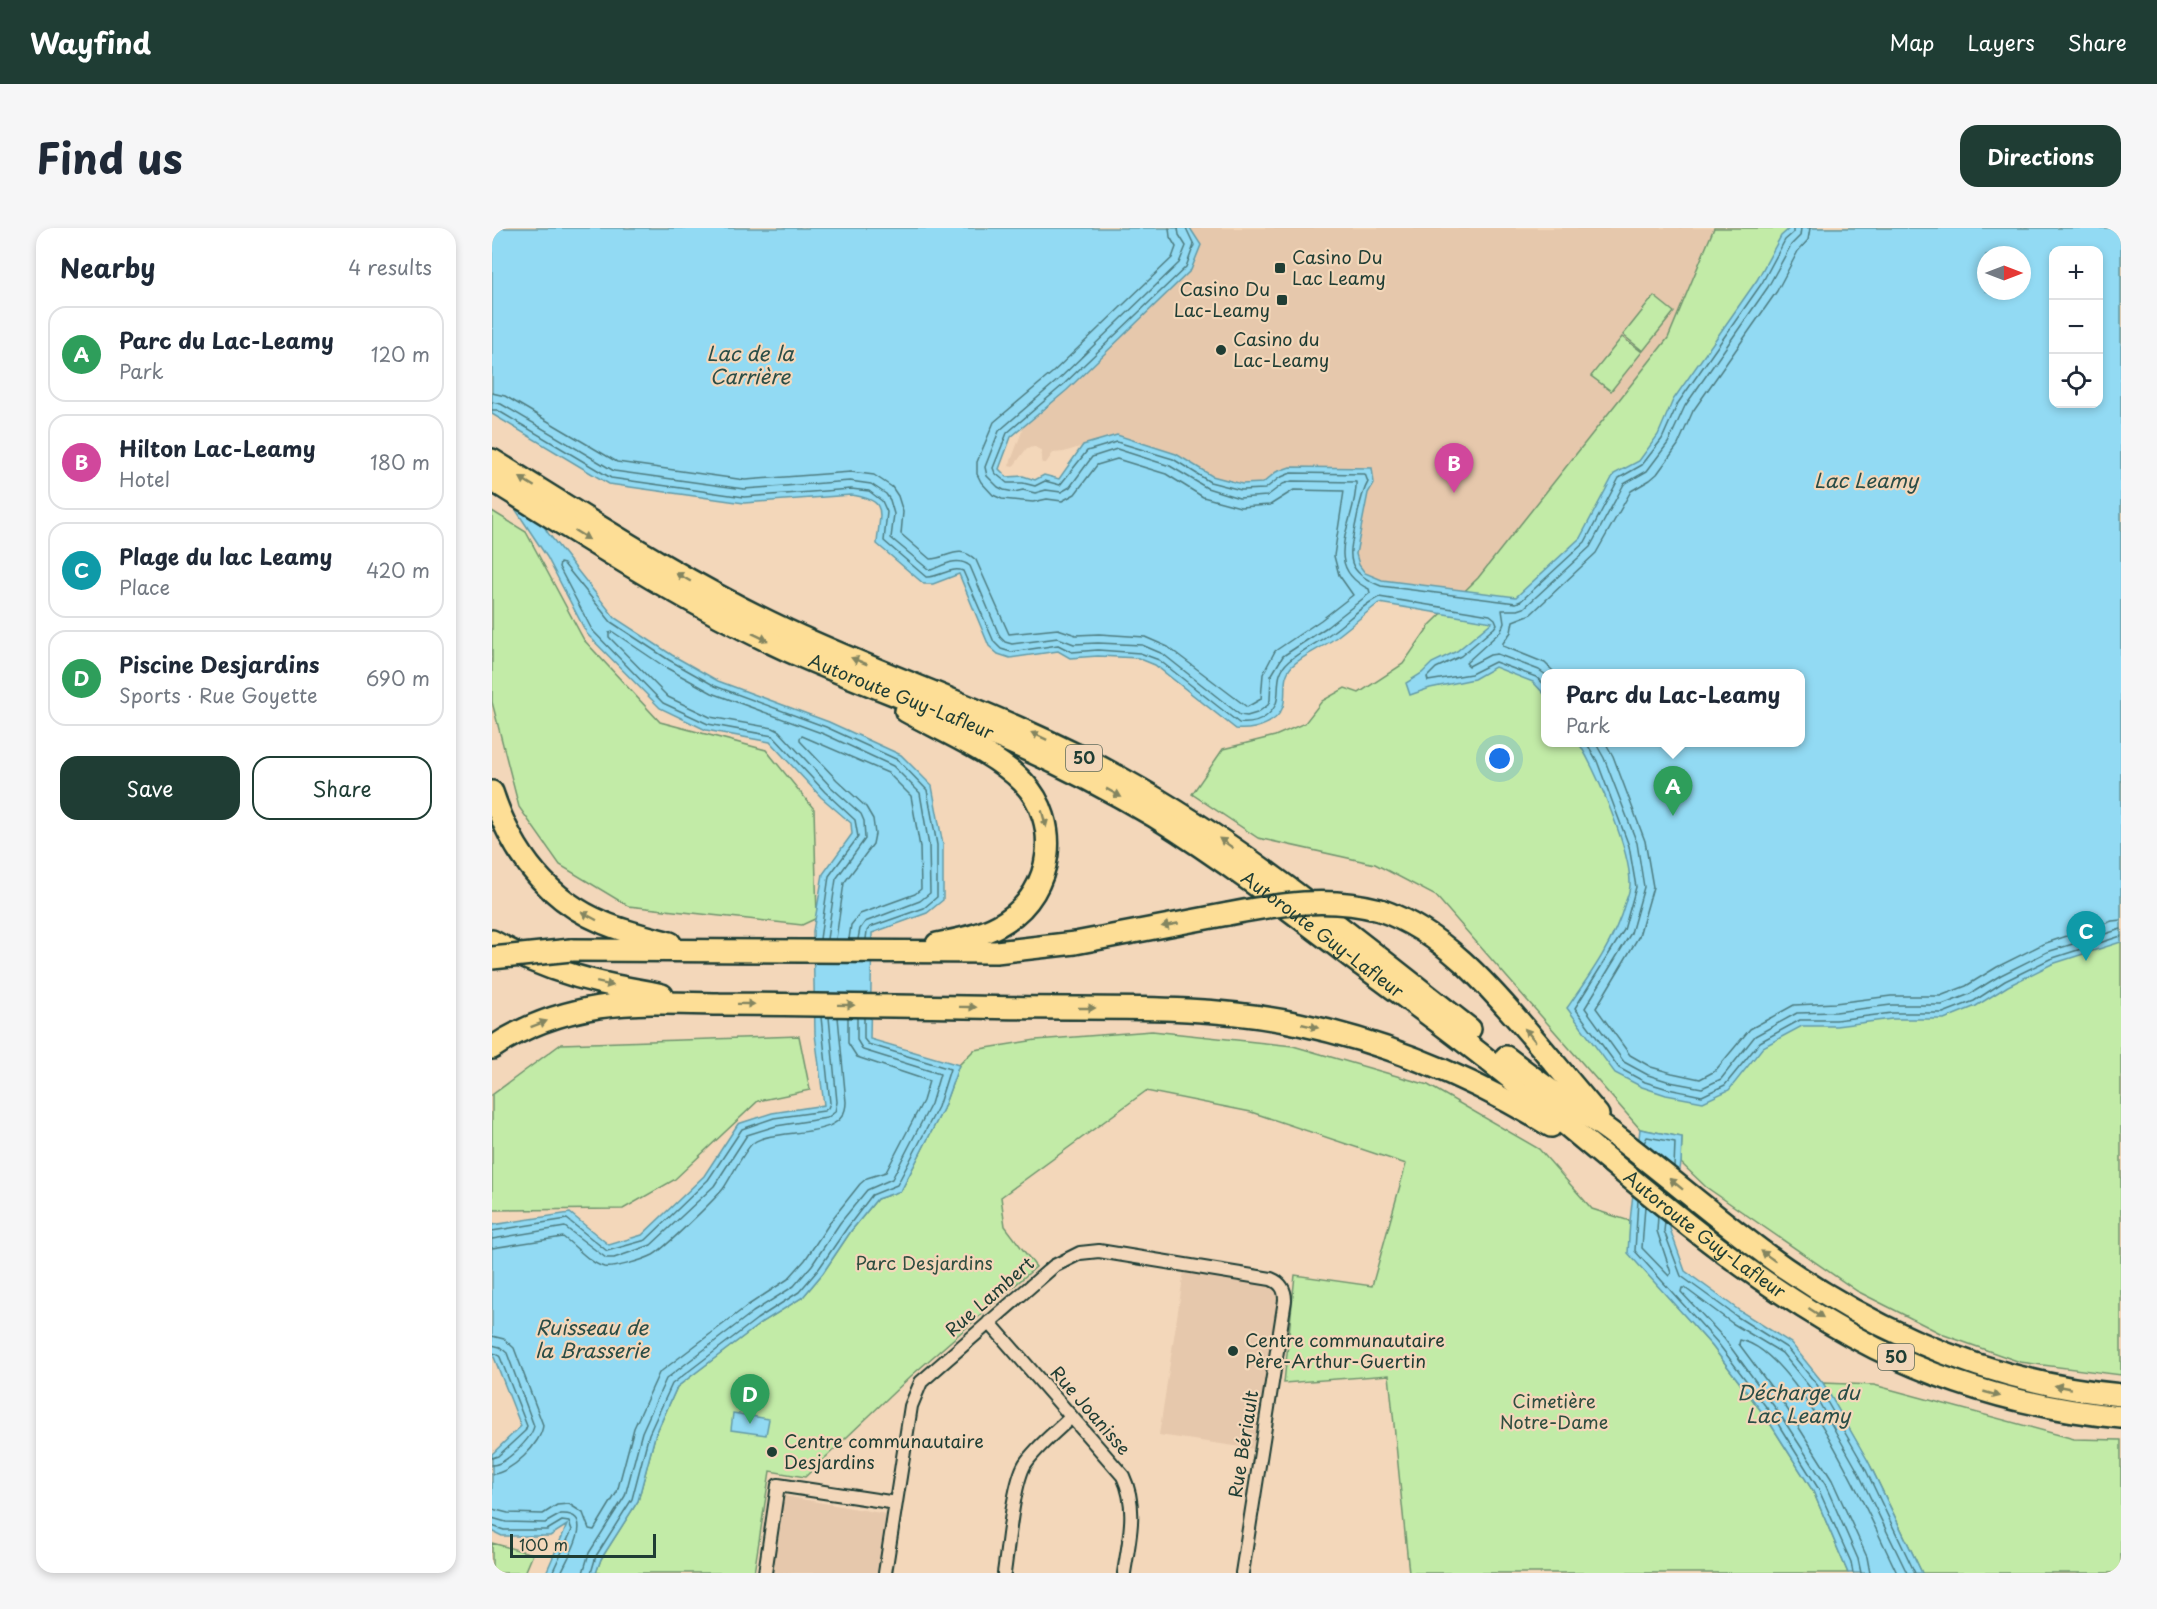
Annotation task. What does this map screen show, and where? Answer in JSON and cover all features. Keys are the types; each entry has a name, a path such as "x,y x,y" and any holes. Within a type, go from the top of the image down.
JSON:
{"highway":[{"name":"Autoroute Guy-Lafleur","path":"492,460 559,511 689,600 810,660 1018,745 1107,789 1175,829 1265,891 1504,1073 1610,1163 1699,1232 1764,1280 1826,1320 1909,1364 1951,1380 2017,1400 2073,1412 2121,1418"},
{"name":"Autoroute Guy-Lafleur","path":"492,480 559,511 743,609 824,647 1024,729 1147,793 1212,833 1260,867 1557,1095 1611,1132 1700,1204 1772,1258 1861,1315 1955,1358 2003,1373 2072,1389 2121,1395"},
{"path":"810,660 1003,765 1030,790 1044,815 1048,840 1044,870 1034,893 1018,912 998,926 980,934 899,953"},
{"path":"492,792 502,821 524,860 547,886 568,904 613,927 699,951"},
{"path":"492,958 571,950 996,952 1097,939 1276,905 1346,903 1380,910 1429,934 1468,968 1507,1008 1611,1132"},
{"path":"492,941 525,958 571,975 698,1004"},
{"path":"492,1047 533,1025 577,1011 625,1005 1150,1009 1240,1015 1300,1024 1381,1045 1437,1066 1501,1097 1610,1163"}],"street":[{"name":"Rue Lambert","path":"885,1573 911,1406 916,1389 926,1376 1054,1266 1070,1256 1090,1252 1110,1253 1271,1279 1281,1285"},
{"name":"Rue Bériault","path":"1242,1573 1285,1300 1284,1289 1281,1285"},
{"name":"Rue Joanisse","path":"989,1322 1118,1469 1128,1486 1132,1514 1124,1573"},
{"path":"1004,1573 1017,1485 1024,1466 1030,1457 1071,1417"},
{"path":"765,1573 778,1485 896,1503"}],"shaded area":[{"path":"1190,228 1714,228 1668,338 1478,579 1465,591 1382,580 1365,573 1359,565 1356,554 1368,493 1374,483 1276,472 1263,483 1242,484 1212,476 1176,454 1117,435 1064,452 1053,453 1046,463 1042,463 1041,460 1042,451 1035,447 1027,448 1013,467 1009,466 1024,426 1067,390 1191,270 1201,245"},
{"path":"1185,1265 1281,1285 1262,1450 1159,1435"},
{"path":"784,1496 886,1514 877,1573 772,1573"}],"green space":[{"name":"Lac Leamy","path":"1714,228 2121,228 2121,1375 2020,1362 1944,1335 1857,1291 1706,1187 1681,1163 1682,1137 1640,1129 1436,896 1375,864 1258,838 1192,794 1223,749 1275,736 1305,723 1322,701 1345,688 1359,693 1403,664 1430,625 1478,578 1668,338"},
{"path":"1654,296 1674,312 1643,351 1623,335"},
{"path":"1622,337 1642,352 1611,391 1591,376"},
{"path":"492,511 526,532 584,640 660,722 766,750 814,809 817,918 802,925 628,906 560,865 519,807 492,702"},
{"path":"1152,1031 1293,1046 1428,1085 1539,1149 1592,1209 1630,1221 1629,1253 1712,1346 1768,1420 1813,1491 1848,1573 1409,1573 1389,1375 1284,1383 1295,1275 1372,1286 1406,1164 1251,1112 1146,1091 1001,1197 1005,1226 1036,1267 911,1376 805,1477 770,1471 754,1573 596,1573 601,1559 638,1501 655,1436 677,1387 761,1323 803,1297 877,1199 901,1191 943,1109 959,1065 974,1050 1036,1040"},
{"path":"799,1036 810,1090 758,1101 674,1180 623,1209 492,1210 492,1095 561,1044"},
{"path":"1823,1383 1874,1385 2074,1439 2121,1440 2121,1573 1922,1573 1871,1467"},
{"path":"492,1543 533,1554 525,1573 492,1573"}],"water":[{"name":"Lac Leamy","path":"492,228 1190,228 1201,245 1191,270 1067,390 1011,437 999,469 1007,477 1023,476 1035,480 1044,475 1059,479 1083,445 1117,435 1176,454 1212,476 1242,484 1263,483 1276,472 1290,467 1372,468 1374,483 1368,493 1356,554 1359,565 1365,573 1382,580 1516,597 1580,538 1614,474 1639,461 1658,435 1673,400 1757,280 1781,236 1790,228 2121,228 2121,942 2052,964 2008,986 1976,1006 1944,1019 1892,1019 1836,1026 1802,1026 1763,1047 1729,1090 1703,1102 1666,1095 1642,1087 1615,1073 1567,1008 1608,945 1630,885 1629,870 1619,833 1595,773 1581,747 1805,747 1805,669 1541,669 1541,691 1533,682 1495,667 1474,679 1430,688 1410,695 1406,683 1422,673 1432,663 1457,651 1492,622 1379,603 1331,641 1292,666 1286,679 1282,709 1278,715 1258,727 1236,729 1155,665 1138,658 1098,656 1070,658 1058,651 1010,658 998,654 989,646 959,574 933,584 924,584 877,544 880,516 877,505 872,500 851,495 744,503 609,484 492,414"},
{"name":"Ruisseau de la Brasserie","path":"526,495 548,533 615,618 672,655 718,681 829,722 901,755 932,786 943,845 943,900 927,913 872,933 870,1039 959,1065 943,1109 901,1191 877,1199 803,1297 761,1323 677,1387 655,1436 638,1501 601,1559 596,1573 546,1573 567,1525 550,1536 502,1536 492,1531 492,1454 521,1426 492,1352 492,1225 570,1213 609,1245 642,1235 704,1176 738,1124 772,1113 824,1105 815,1034 813,931 823,874 852,834 851,823 821,797 770,742 706,730 660,708 587,634 547,557 508,498"},
{"name":"Décharge du Lac Leamy","path":"1640,1129 1682,1137 1681,1163 1670,1229 1685,1271 1740,1311 1791,1343 1823,1383 1868,1461 1922,1573 1848,1573 1813,1491 1768,1420 1712,1346 1628,1253"},
{"path":"733,1413 769,1419 766,1435 731,1430"}],"place":[{"name":"Casino Du Lac Leamy","path":"1280,268"},
{"name":"Casino Du Lac-Leamy","path":"1282,300"},
{"name":"Casino du Lac-Leamy","path":"1221,350"},
{"name":"Hilton Lac-Leamy","path":"1454,493"},
{"name":"Parc du Lac-Leamy","path":"1673,816"},
{"name":"Plage du lac Leamy","path":"2086,961"},
{"name":"Centre communautaire Père-Arthur-Guertin","path":"1233,1351"},
{"name":"Piscine Desjardins","path":"750,1424"},
{"name":"Centre communautaire Desjardins","path":"772,1452"}],"water label":[{"name":"Lac de la Carrière","path":"750,366"}],"park label":[{"name":"Parc Desjardins","path":"924,1264"},
{"name":"Cimetière Notre-Dame","path":"1554,1412"}]}
